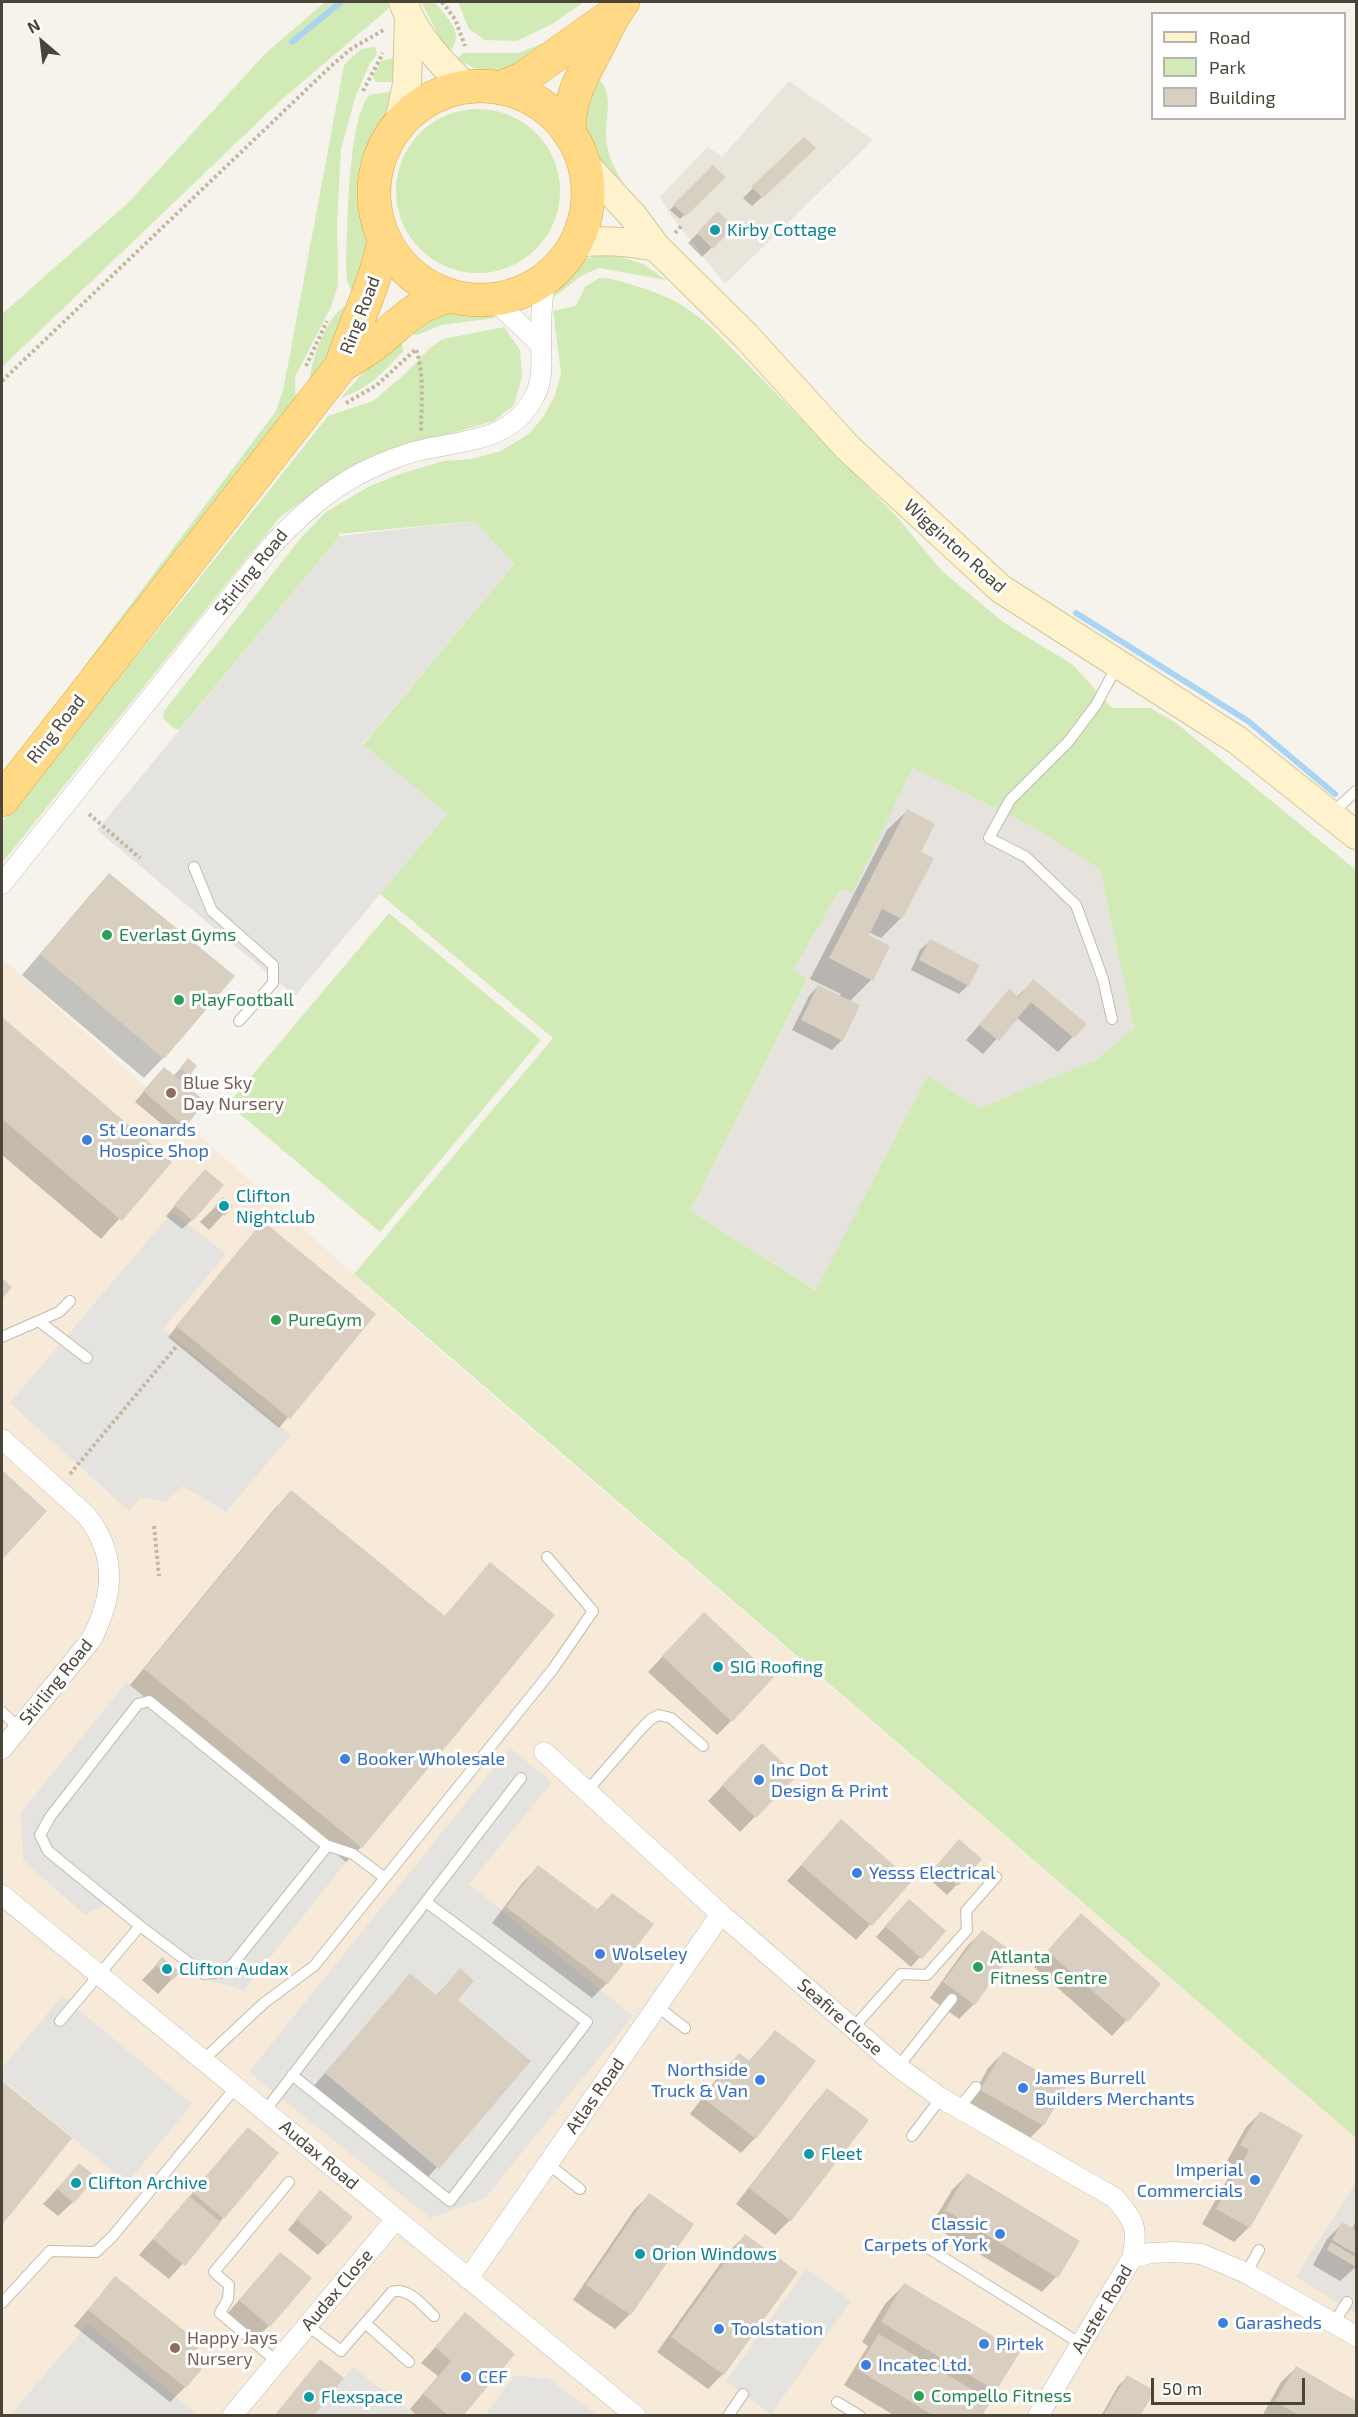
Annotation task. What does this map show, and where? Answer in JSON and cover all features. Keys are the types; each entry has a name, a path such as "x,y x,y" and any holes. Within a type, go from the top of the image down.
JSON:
{"highway":[{"path":"500,88 522,79 618,8"},
{"path":"570,133 569,111 576,89 618,8"},
{"path":"466,87 500,88 527,96 551,112 570,133 583,162 587,182 587,203 583,224 563,262 546,278 521,292 492,299 479,300 452,296 430,288 412,275 396,259 384,239 375,208 374,179 383,149 399,123 441,93 466,87"},
{"name":"Ring Road","path":"2,800 308,412 341,366 353,330 365,308 376,275 384,239"},
{"name":"Ring Road","path":"341,366 377,342 418,307 434,299 452,296"}],"main road":[{"path":"406,10 443,65 466,87"},
{"path":"399,123 406,84 406,10"},
{"name":"Wigginton Road","path":"583,162 633,216 656,247 746,336 848,448 1001,589 1237,740 1356,835"},
{"path":"575,243 617,240 656,247"}],"street":[{"name":"Stirling Road","path":"2,884 273,544 294,521 318,500 346,481 387,461 424,449 460,443 497,433 523,415 537,393 540,378 543,291 546,278"},
{"path":"492,299 540,344"},
{"name":"Stirling Road","path":"2,1439 86,1515 104,1543 109,1587 101,1621 91,1640 2,1749"},
{"name":"Seafire Close","path":"544,1752 721,1914 898,2067 941,2098 1115,2198 1132,2218 1136,2239 1132,2258"},
{"name":"Audax Road","path":"2,1895 636,2415"},
{"name":"Atlas Road","path":"468,2279 721,1914"},
{"name":"Audax Close","path":"232,2415 396,2219"},
{"name":"Auster Road","path":"1038,2415 1132,2258 1158,2253 1201,2254 1246,2273 1356,2336"}],"lane":[{"path":"1112,1019 1103,979 1076,905 1026,857 989,838 1010,800 1068,742 1096,705 1118,664"},
{"path":"1331,814 1356,791"},
{"path":"195,867 212,911 273,965 273,983 239,1021"},
{"path":"2,1337 59,1312 70,1301"},
{"path":"40,1322 87,1358"},
{"path":"203,2060 264,2003 314,1966 553,1669 593,1611 547,1557"},
{"path":"326,1845 232,1964 222,1972 204,1974 140,1926 48,1851 40,1835 50,1817 142,1701 149,1701 326,1845 353,1854 385,1878"},
{"path":"2,1712 19,1728"},
{"path":"587,1791 651,1719 659,1715 671,1718 704,1746"},
{"path":"264,2110 521,1778"},
{"path":"853,2028 901,1974 927,1974 967,1930 966,1911 996,1877"},
{"path":"292,2075 450,2201 587,2022 426,1902"},
{"path":"60,2021 140,1926"},
{"path":"898,2067 952,1999"},
{"path":"657,2006 685,2028"},
{"path":"2,2303 50,2251 96,2252 112,2237 236,2087"},
{"path":"959,2108 976,2087"},
{"path":"912,2136 941,2098"},
{"path":"548,2164 580,2189"},
{"path":"276,2361 220,2313 228,2299 229,2285 214,2272 289,2182"},
{"path":"925,2246 1081,2344"},
{"path":"1246,2273 1260,2250"},
{"path":"308,2325 341,2351 392,2292 397,2290 403,2290 409,2294 434,2316"},
{"path":"1334,2323 1347,2302"},
{"path":"365,2323 409,2362"},
{"path":"728,2415 743,2394"},
{"path":"837,2402 860,2415"}],"path":[{"path":"442,2 454,19 465,46"},
{"path":"2,381 330,67 351,49 406,10"},
{"path":"308,412 351,402 377,385 416,349 421,363 421,439 424,449"},
{"path":"89,814 140,858"},
{"path":"69,1474 181,1341"},
{"path":"154,1526 159,1576"}],"shaded area":[{"path":"789,81 873,140 725,284 669,213 660,196 708,147 722,157"},
{"path":"474,521 514,564 363,744 447,814 295,996 97,830 340,536"},
{"path":"913,768 1024,822 1100,869 1134,1028 1097,1059 979,1108 928,1075 817,1290 690,1211 807,981 794,969 840,889 852,892"},
{"path":"2,958 408,1323 1356,2138 1356,2415 2,2415"},
{"path":"172,1212 226,1254 163,1329 291,1435 226,1512 183,1486 164,1502 141,1497 129,1511 10,1403"},
{"path":"127,1682 347,1861 244,1990 201,1978 104,1905 85,1915 23,1860 21,1812"},
{"path":"510,1748 552,1782 469,1884 633,2016 485,2198 430,2218 249,2072","holes":["460,1969 474,1981 458,2000 531,2061 439,2169 325,2073 410,1973 437,1996"]},
{"path":"62,1996 192,2104 127,2183 2,2079 2,2068"},
{"path":"1356,2182 1356,2314 1296,2277"},
{"path":"806,2269 851,2301 771,2414 726,2381"},
{"path":"88,2324 198,2415 12,2415"},
{"path":"353,2367 415,2415 314,2416"},
{"path":"515,2375 549,2379 598,2415 485,2415"}],"green space":[{"path":"325,2 388,2 388,9 280,101 2,367 2,314 129,202 266,53"},
{"path":"421,2 434,2 450,20 456,33 456,40 448,53"},
{"path":"458,2 584,2 552,24 517,41 485,40 469,29"},
{"path":"548,41 555,45 506,70 483,71 457,58 463,53 519,53"},
{"path":"375,47 377,55 370,63 355,98 341,149 337,222 338,285 331,307 295,377 296,406 77,676 276,411 283,391 344,65 361,49"},
{"path":"394,58 396,79 392,82 376,82 373,77 381,61"},
{"path":"592,78 602,82 607,96 606,138 610,158 630,194 642,210 592,156 585,135 584,116"},
{"path":"395,91 368,155 362,185 369,233 356,300 347,281 346,265 348,202 356,128 369,95"},
{"path":"478,109 509,115 536,133 554,160 560,191 554,222 536,249 509,267 478,273 447,267 420,249 402,222 396,191 402,160 420,133 447,115"},
{"path":"613,254 643,264 666,280 599,268 581,276 553,298 563,279 575,266 591,257"},
{"path":"599,278 622,282 667,297 700,318 898,518 942,571 1003,622 1073,665 1112,708 1150,708 1176,723 1356,870 1356,2138 354,1274 553,1038 380,894 447,814 363,745 514,564 474,521 338,534 340,536 179,730 173,728 163,718 164,711 300,539 326,512 368,487 400,474 443,461 471,459 501,451 530,433 544,416 555,395 561,373 553,311 576,306 585,287","holes":["913,768 1024,822 1100,869 1134,1028 1097,1059 979,1108 928,1075 816,1290 690,1211 807,980 794,969 840,889 852,893"]},
{"path":"345,306 352,306 325,359 310,379 313,361 326,328 338,311"},
{"path":"468,306 495,318 441,325 417,335 409,333 448,307"},
{"path":"504,327 520,350 522,377 514,405 494,421 374,456 332,480 280,517 2,863 2,822 328,416 373,401 405,374 430,348 443,339"},
{"path":"396,335 402,342 403,351 375,379 341,398"},
{"path":"389,913 541,1040 380,1232 228,1104"}],"building":[{"path":"804,137 816,148 763,198 751,187"},
{"path":"713,165 726,177 686,216 673,205"},
{"name":"Kirby Cottage","path":"718,211 734,227 713,249 697,233"},
{"path":"907,809 935,824 921,852 934,858 902,919 882,909 869,935 890,946 873,981 829,958"},
{"path":"109,873 235,976 164,1059 40,954"},
{"path":"930,939 980,965 969,986 919,960"},
{"path":"1033,979 1087,1024 1074,1038 1031,1002 999,1041 979,1025 1009,989 1019,997"},
{"path":"818,985 860,1005 843,1041 801,1020"},
{"name":"St Leonards Hospice Shop","path":"2,1017 172,1162 122,1221 2,1119"},
{"path":"188,1058 197,1066 189,1076 180,1068"},
{"path":"164,1067 206,1102 185,1127 143,1091"},
{"path":"205,1169 224,1185 193,1221 174,1205"},
{"name":"Clifton Nightclub","path":"223,1197 233,1206 225,1216 214,1207"},
{"name":"PureGym","path":"263,1221 376,1314 290,1419 176,1326"},
{"path":"2,1278 12,1287 2,1299"},
{"path":"2,1470 47,1511 2,1560"},
{"name":"Booker Wholesale","path":"291,1490 445,1616 490,1562 555,1615 362,1848 144,1669"},
{"name":"SIG Roofing","path":"704,1612 774,1677 732,1722 662,1656"},
{"name":"Inc Dot Design & Print","path":"762,1743 797,1776 756,1818 722,1785"},
{"name":"Yesss Electrical","path":"841,1819 912,1881 872,1926 801,1865"},
{"path":"959,1839 982,1859 958,1886 935,1867"},
{"name":"Wolseley","path":"538,1865 598,1910 612,1893 654,1924 608,1984 506,1907"},
{"path":"909,1899 946,1931 922,1959 885,1926"},
{"path":"1081,1913 1161,1984 1128,2022 1047,1951"},
{"name":"Atlanta Fitness Centre","path":"982,1930 1013,1952 975,2005 943,1982"},
{"name":"Clifton Audax","path":"162,1957 180,1972 173,1980 155,1965"},
{"path":"460,1968 474,1981 458,2000 531,2061 439,2169 325,2073 410,1973 437,1996"},
{"name":"Northside Truck & Van","path":"775,2030 816,2061 756,2139 703,2098 739,2053 750,2061"},
{"name":"James Burrell Builders Merchants","path":"1003,2051 1066,2087 1044,2126 980,2090"},
{"path":"2,2081 72,2138 2,2225"},
{"name":"Fleet","path":"827,2088 869,2120 791,2221 749,2188"},
{"name":"Imperial Commercials","path":"1260,2111 1303,2135 1250,2228 1216,2209 1249,2150 1240,2145"},
{"path":"248,2127 279,2153 224,2219 192,2192"},
{"name":"Clifton Archive","path":"79,2163 96,2177 74,2203 57,2189"},
{"path":"967,2173 1080,2241 1058,2278 945,2210"},
{"path":"320,2190 353,2217 328,2246 296,2219"},
{"name":"Orion Windows","path":"649,2193 694,2224 631,2315 586,2285"},
{"path":"189,2196 221,2222 185,2266 153,2239"},
{"path":"1342,2222 1356,2230 1356,2254 1332,2240"},
{"path":"745,2234 798,2272 724,2375 671,2337"},
{"path":"1331,2242 1356,2257 1356,2267 1327,2250"},
{"path":"280,2252 312,2278 270,2327 239,2300"},
{"path":"115,2276 201,2344 189,2359 202,2369 186,2388 88,2310"},
{"path":"904,2283 1020,2352 996,2391 881,2322"},
{"name":"CEF","path":"465,2312 515,2354 463,2416 449,2416 423,2394 451,2361 435,2347"},
{"path":"879,2334 991,2401 982,2416 934,2416 857,2369"},
{"name":"Flexspace","path":"320,2359 344,2378 314,2416 274,2416"},
{"path":"1296,2366 1356,2401 1356,2416 1300,2416 1275,2401"},
{"path":"1127,2375 1155,2391 1140,2416 1103,2416"}],"waterway":[{"path":"292,42 341,2"},
{"path":"1076,613 1248,721 1335,794"}],"place":[{"name":"Kirby Cottage","path":"715,230"},
{"name":"Everlast Gyms","path":"107,935"},
{"name":"PlayFootball","path":"179,1000"},
{"name":"Blue Sky Day Nursery","path":"171,1093"},
{"name":"St Leonards Hospice Shop","path":"87,1140"},
{"name":"Clifton Nightclub","path":"224,1206"},
{"name":"PureGym","path":"276,1320"},
{"name":"SIG Roofing","path":"718,1667"},
{"name":"Booker Wholesale","path":"345,1759"},
{"name":"Inc Dot Design & Print","path":"759,1780"},
{"name":"Yesss Electrical","path":"857,1873"},
{"name":"Wolseley","path":"600,1954"},
{"name":"Atlanta Fitness Centre","path":"978,1967"},
{"name":"Clifton Audax","path":"167,1969"},
{"name":"Northside Truck & Van","path":"760,2080"},
{"name":"James Burrell Builders Merchants","path":"1023,2088"},
{"name":"Fleet","path":"809,2154"},
{"name":"Imperial Commercials","path":"1255,2180"},
{"name":"Clifton Archive","path":"76,2183"},
{"name":"Classic Carpets of York","path":"1000,2234"},
{"name":"Orion Windows","path":"640,2254"},
{"name":"Garasheds","path":"1223,2323"},
{"name":"Toolstation","path":"719,2329"},
{"name":"Pirtek","path":"984,2344"},
{"name":"Happy Jays Nursery","path":"175,2348"},
{"name":"Incatec Ltd.","path":"866,2365"},
{"name":"CEF","path":"466,2377"},
{"name":"Compello Fitness","path":"919,2396"},
{"name":"Flexspace","path":"309,2397"}]}
